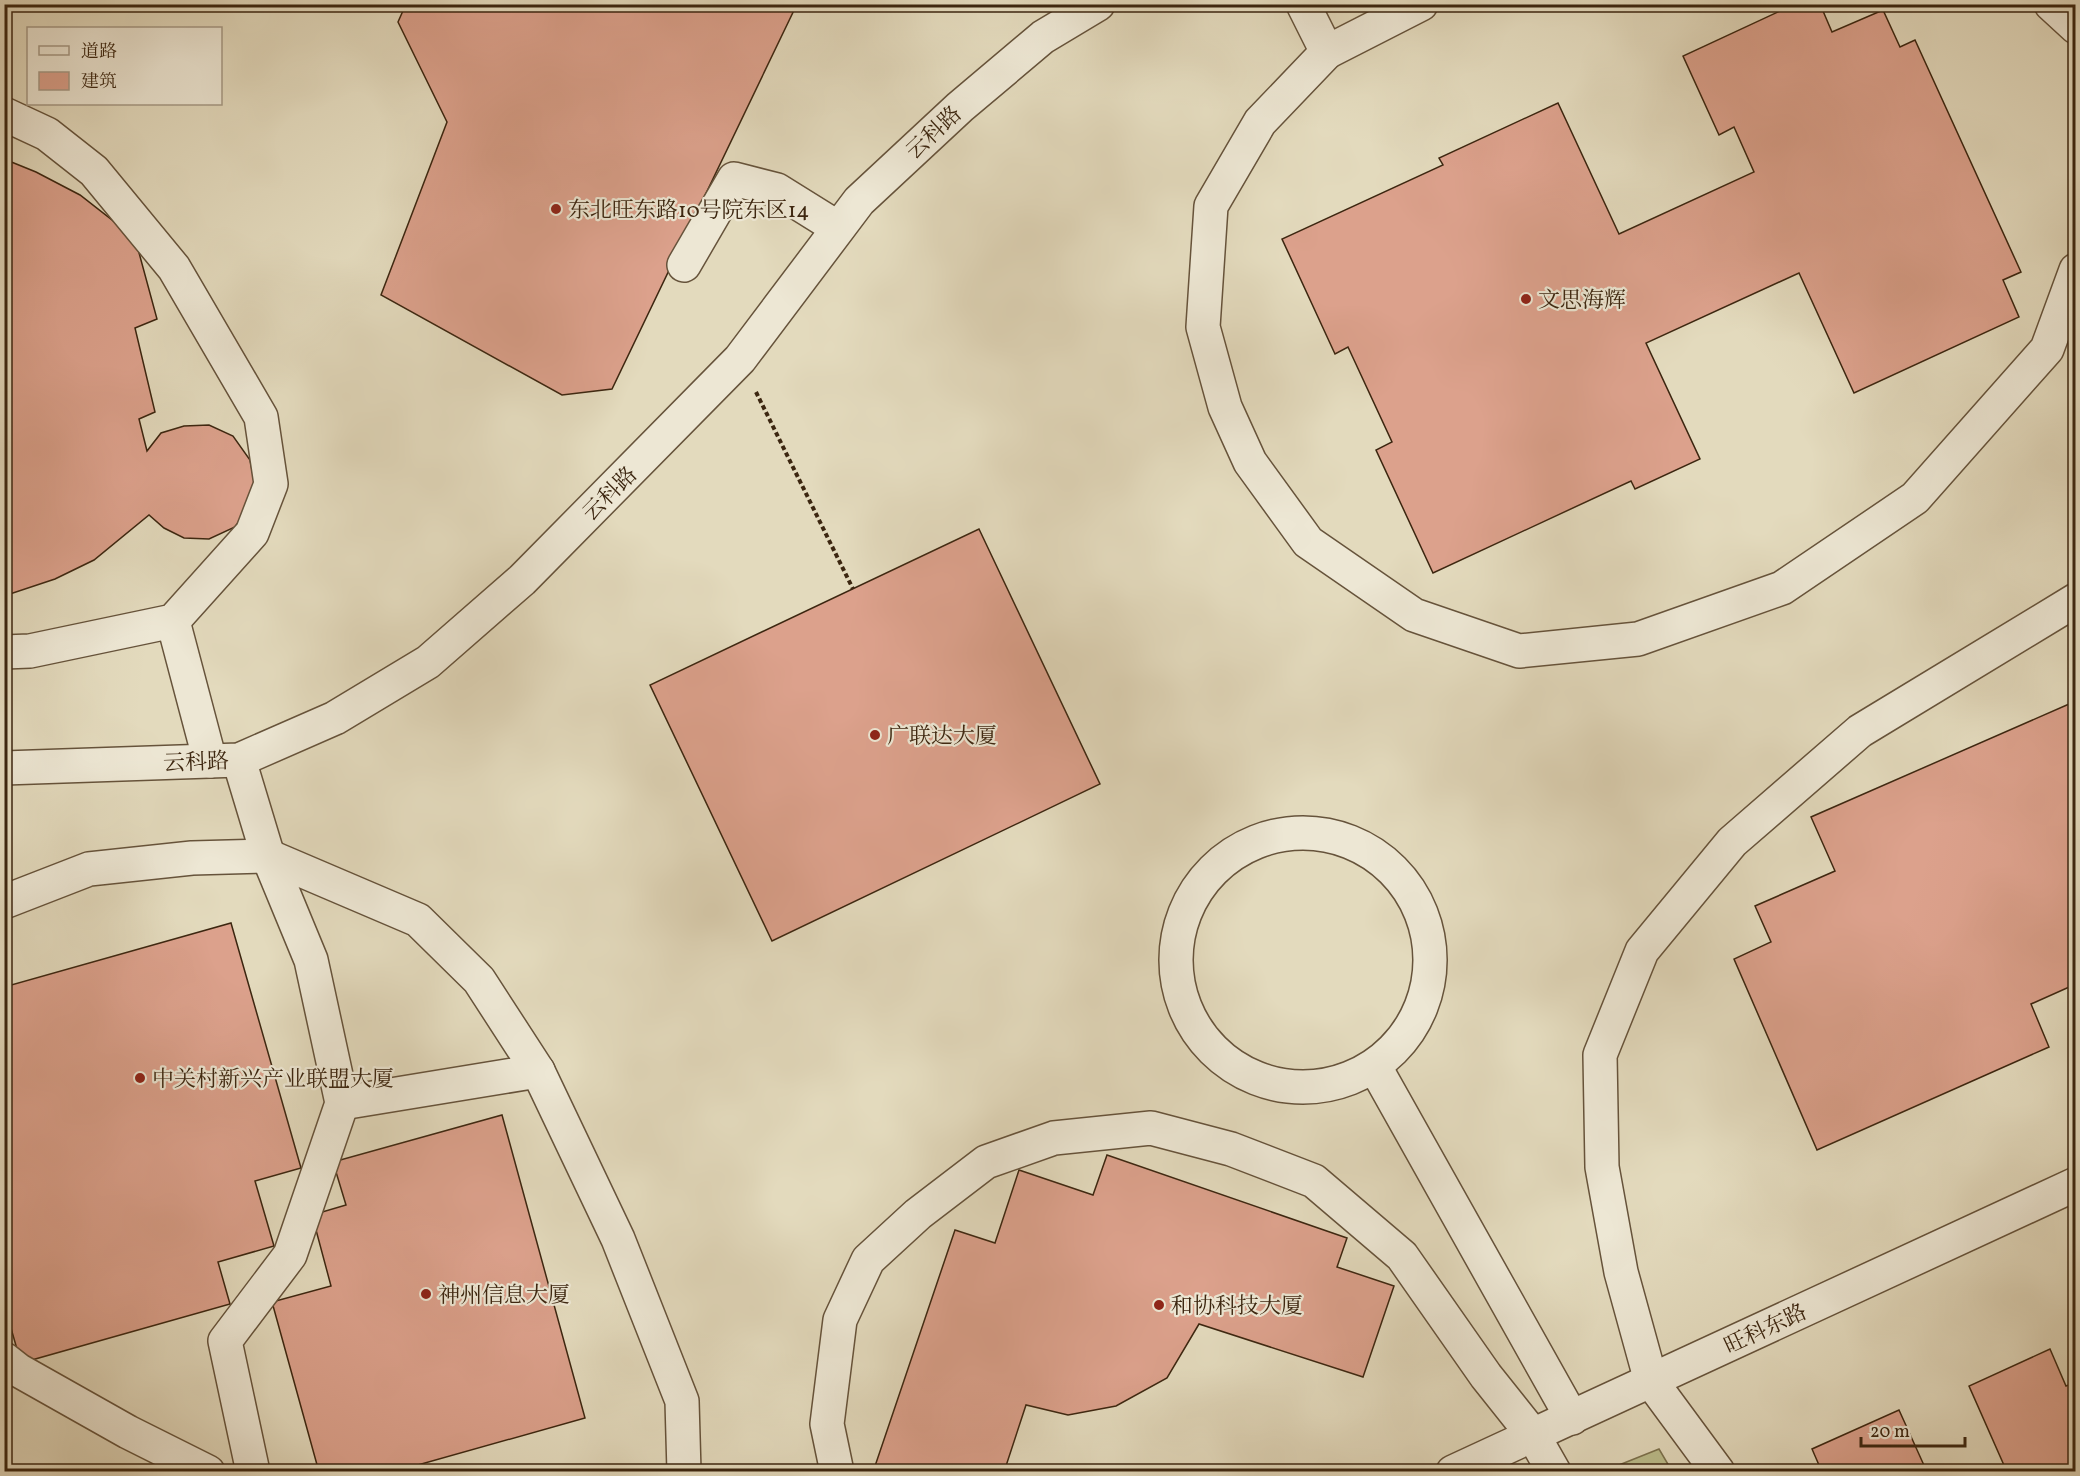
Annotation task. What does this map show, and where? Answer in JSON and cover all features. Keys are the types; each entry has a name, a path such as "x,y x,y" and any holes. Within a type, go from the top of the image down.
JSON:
{"street":[{"name":"云科路","path":"4,768 225,760 335,717 428,662 522,580 740,359 859,201 960,107 1043,37 1098,4"},
{"path":"1303,4 1327,52"},
{"path":"1421,4 1327,52 1260,122 1211,206 1203,327 1225,407 1250,462 1308,542 1414,615 1519,651 1638,639 1782,588 1915,498 2047,349 2076,270"},
{"path":"2052,4 2076,27"},
{"path":"4,114 47,134 94,171 174,268 261,417 271,484 252,533 173,621 30,651 4,652"},
{"path":"684,265 734,179 777,190 838,228"},
{"path":"1718,1472 1651,1381 1621,1272 1602,1167 1600,1055 1642,951 1732,842 1860,730 2076,600"},
{"path":"173,621 225,760 311,960 342,1103 290,1255 225,1341 253,1472"},
{"path":"1281,833 1324,833 1365,848 1399,875 1422,912 1431,955 1426,997 1406,1037 1375,1067 1335,1085 1296,1088 1256,1080 1221,1059 1195,1029 1179,992 1175,951 1184,912 1206,875 1240,848 1281,833"},
{"path":"4,902 89,868 192,858 268,856 418,920 479,980 538,1071 618,1239 682,1401 684,1472"},
{"path":"1375,1067 1572,1418"},
{"path":"342,1103 538,1071"},
{"path":"837,1472 827,1424 840,1320 868,1260 918,1214 986,1162 1054,1138 1151,1128 1231,1149 1314,1181 1402,1256 1486,1376 1533,1435 1554,1472"},
{"name":"旺科东路","path":"1453,1472 2076,1184"},
{"path":"4,1359 18,1370 128,1432 208,1472"}],"path":[{"path":"740,359 853,589"}],"green space":[{"path":"1659,1449 1672,1471 1604,1471"}],"building":[{"name":"东北旺东路10号院东区14","path":"406,4 797,4 612,389 562,395 381,295 447,122 398,22"},
{"name":"文思海辉","path":"1795,4 1820,4 1832,32 1883,10 1900,47 1915,40 2021,272 2003,280 2019,317 1854,393 1799,273 1646,343 1700,459 1635,489 1631,481 1433,573 1376,450 1392,442 1348,347 1335,354 1282,239 1443,165 1439,158 1558,103 1619,234 1754,172 1734,127 1719,135 1683,56"},
{"path":"4,159 36,172 80,195 135,238 157,319 135,328 155,412 139,419 147,451 161,433 184,426 209,425 233,436 250,460 255,485 248,509 235,527 209,539 184,538 164,528 149,515 94,560 55,579 4,596"},
{"name":"广联达大厦","path":"979,529 1100,784 772,941 650,685"},
{"path":"2076,701 2076,984 2031,1004 2049,1047 1817,1150 1734,959 1771,942 1755,906 1835,871 1811,817"},
{"name":"中关村新兴产业联盟大厦","path":"231,923 301,1168 255,1181 274,1246 218,1262 230,1304 21,1363 4,1304 4,987"},
{"name":"神州信息大厦","path":"502,1115 585,1418 393,1472 319,1472 272,1302 331,1286 312,1215 346,1205 333,1162"},
{"name":"和协科技大厦","path":"1107,1155 1347,1238 1337,1267 1394,1286 1363,1377 1199,1324 1167,1378 1116,1406 1068,1415 1026,1405 1004,1472 873,1472 955,1230 995,1243 1019,1170 1093,1195"},
{"path":"2050,1349 2066,1386 2076,1382 2076,1472 2007,1472 1969,1386"},
{"path":"1899,1410 1927,1472 1822,1472 1812,1449"}],"place":[{"name":"东北旺东路10号院东区14","path":"556,209"},
{"name":"文思海辉","path":"1526,299"},
{"name":"广联达大厦","path":"875,735"},
{"name":"中关村新兴产业联盟大厦","path":"140,1078"},
{"name":"神州信息大厦","path":"426,1294"},
{"name":"和协科技大厦","path":"1159,1305"}]}
